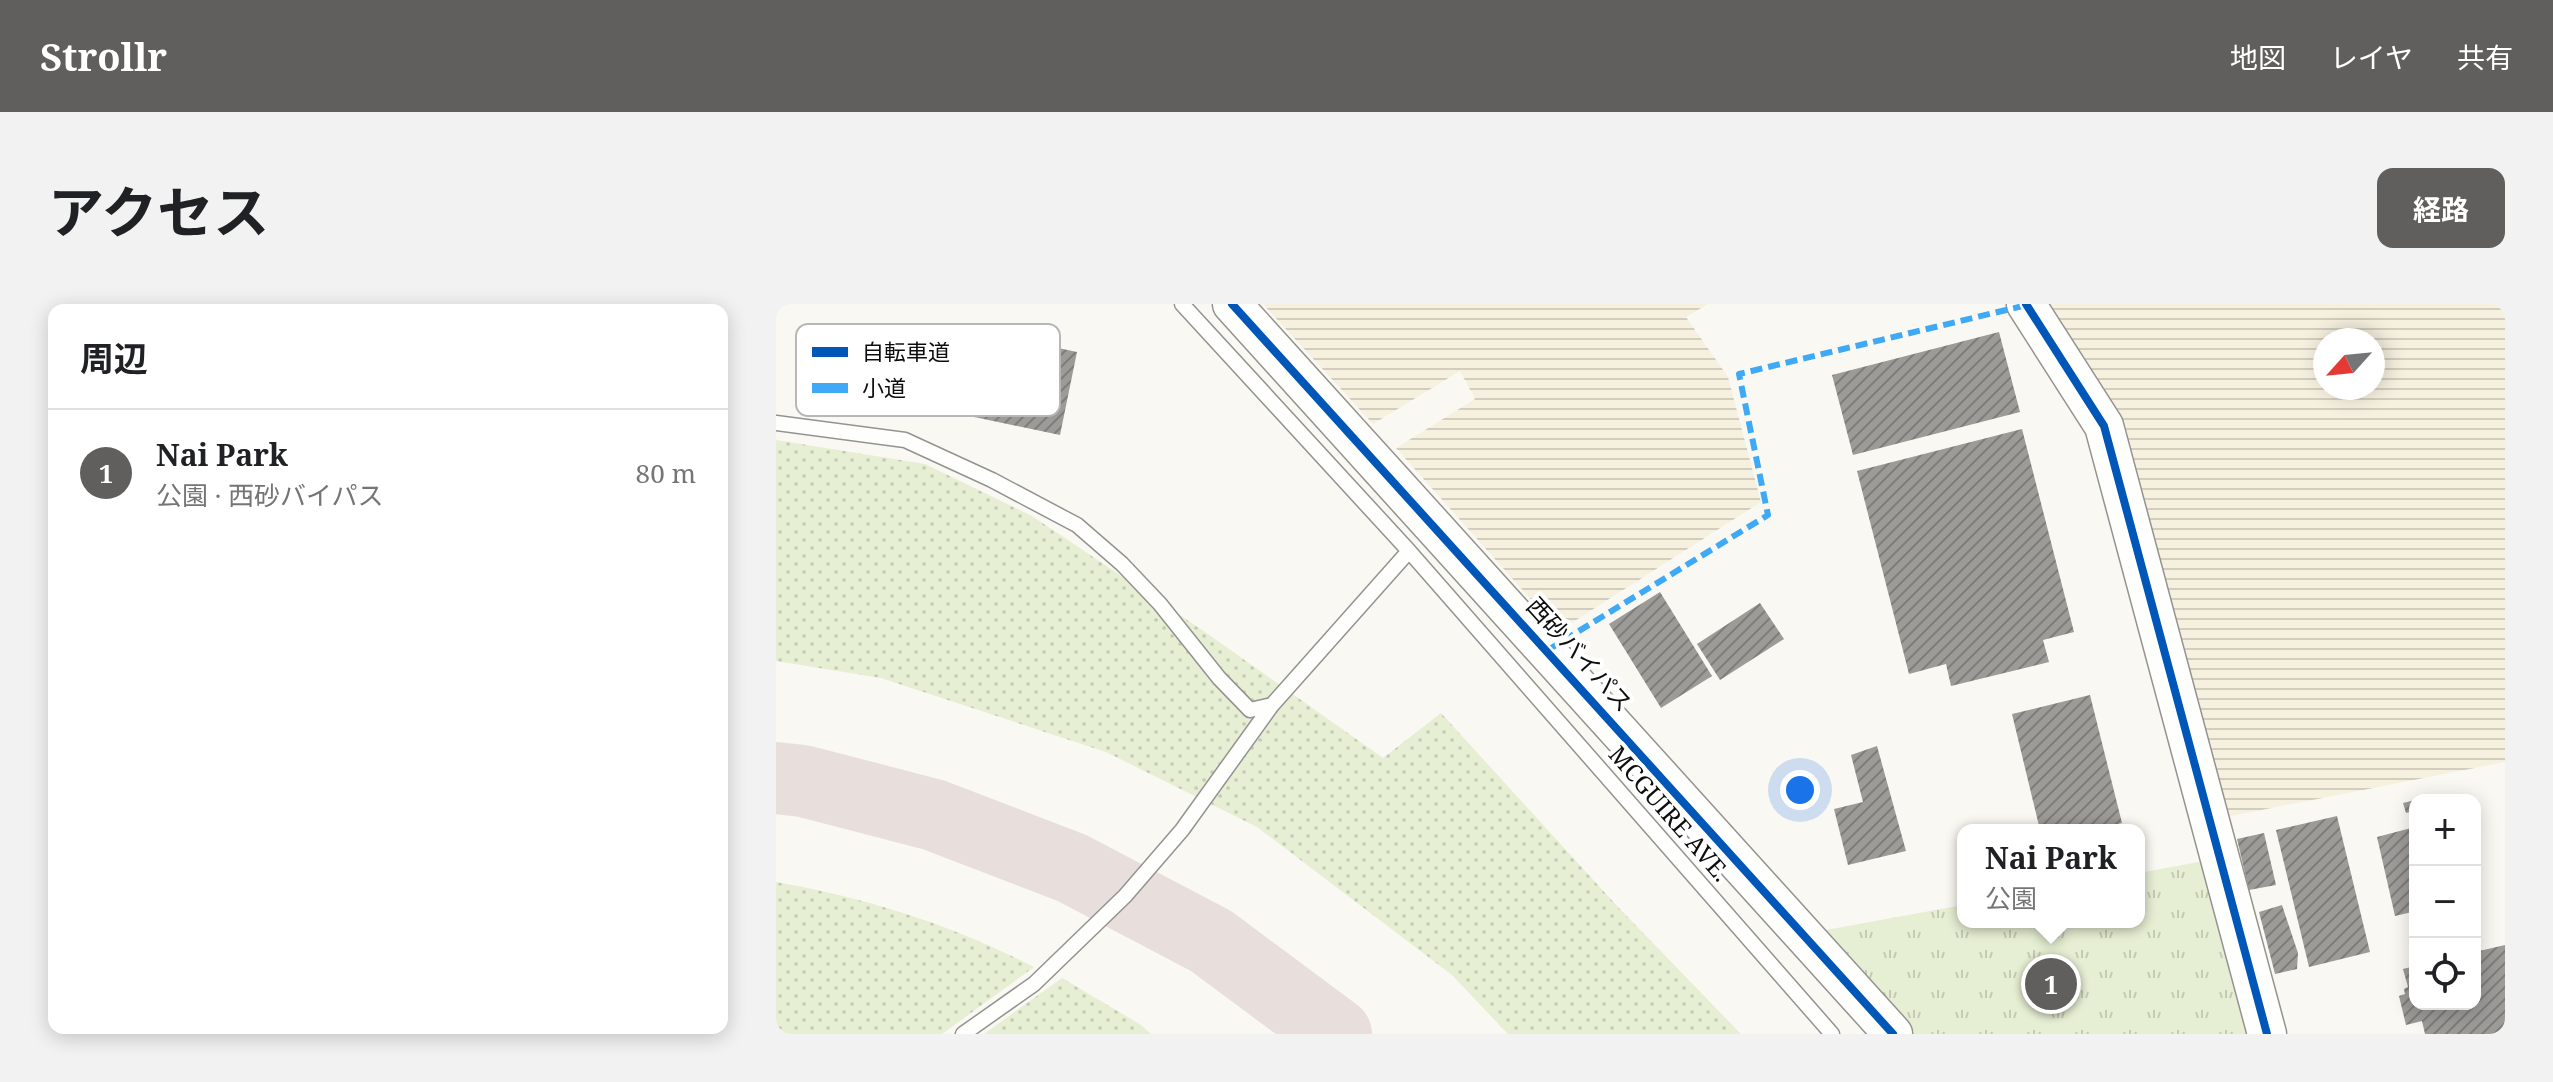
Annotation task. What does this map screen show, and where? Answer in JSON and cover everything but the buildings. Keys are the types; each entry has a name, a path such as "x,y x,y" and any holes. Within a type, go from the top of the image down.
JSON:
{"street":[{"name":"西砂バイパス","path":"1232,304 1893,1034"},
{"path":"2026,304 2104,426 2267,1034"}],"lane":[{"name":"MCGUIRE AVE.","path":"1182,304 1409,551 1832,1034"},
{"path":"776,423 905,440 1077,525 1122,564 1160,604 1219,678 1250,710 1272,705"},
{"path":"963,1034 1034,984 1125,896 1182,830 1272,705 1409,551"}],"shaded area":[{"path":"1263,304 1708,304 1686,317 1728,377 1761,502 1559,631 1396,448 1475,399 1460,371 1373,424"},
{"path":"2041,304 2505,304 2505,762 2226,817 2137,477 2111,414"}],"green space":[{"path":"776,440 925,464 1032,516 1205,632 1383,758 1441,713 1617,906 1741,1034 1508,1034 1452,975 1257,827 1106,752 881,678 776,661"},
{"path":"2220,858 2267,1034 1893,1034 1804,934 1957,906 1957,928 2145,928 2145,872"},
{"path":"776,882 843,896 908,915 972,938 1034,967 942,1034 776,1034"},
{"path":"1062,978 1141,1025 1151,1034 984,1034"}],"taxiway":[{"path":"776,778 803,781 934,815 1072,868 1211,941 1336,1034"}],"marked path":[{"path":"1548,650 1768,515 1739,374 2027,305"}],"cycle path":[{"path":"1232,304 1893,1034"},
{"path":"2026,304 2104,426 2267,1034"}],"place":[{"name":"Nai Park","path":"2051,984"}]}
